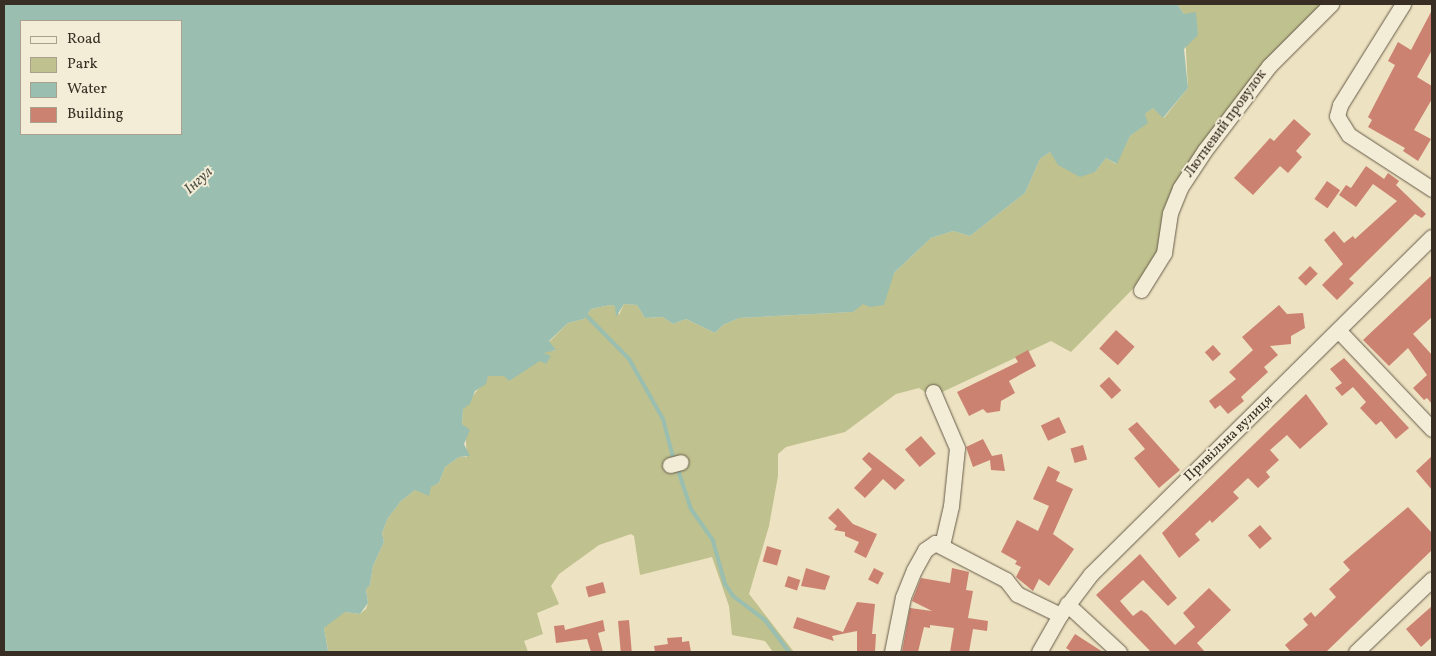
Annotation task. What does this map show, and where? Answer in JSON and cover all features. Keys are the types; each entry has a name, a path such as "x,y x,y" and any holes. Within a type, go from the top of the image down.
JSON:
{"street":[{"name":"Лютневий провулок","path":"1142,290 1164,253 1170,213 1180,188 1204,150 1269,66 1330,4"},
{"path":"1403,4 1340,105 1337,116 1349,135 1432,189"},
{"name":"Привільна вулиця","path":"1039,652 1064,610 1091,574 1432,237"},
{"path":"1339,331 1432,429"},
{"path":"933,392 957,448 951,506 942,545"},
{"path":"892,652 904,597 914,570 925,550 934,542 1006,580 1017,594 1064,610 1119,652"},
{"path":"1356,652 1432,579"}],"green space":[{"path":"1177,4 1336,4 1285,54 1184,185 1167,254 1071,352 1051,341 938,394 929,395 919,388 896,394 845,432 786,447 778,454 778,476 769,526 749,594 794,652 773,652 765,641 732,635 729,606 712,557 640,575 634,536 631,534 599,545 559,574 551,586 559,604 537,613 543,634 524,641 528,652 320,652 328,650 324,628 333,618 345,612 360,614 366,609 368,603 366,588 370,585 373,566 384,542 382,533 388,518 401,501 415,490 421,491 439,483 445,467 459,457 467,457 465,428 462,424 463,409 488,376 504,376 540,361 547,355 544,353 547,350 555,351 549,342 568,323 584,319 591,309 610,305 615,306 619,315 624,304 637,305 645,318 663,317 673,324 686,319 715,333 723,325 739,318 853,312 931,238 953,231 970,236 1025,193 1040,159 1050,152 1095,172 1106,158 1116,164 1130,136 1147,123 1145,114 1153,108 1164,118 1188,88 1184,14"}],"water":[{"name":"Інгул","path":"4,4 1177,4 1184,14 1196,12 1198,35 1184,49 1188,88 1163,118 1153,108 1145,114 1148,123 1130,136 1117,164 1106,158 1095,172 1080,177 1058,165 1050,152 1040,159 1025,193 970,236 953,231 931,238 894,273 884,305 870,307 863,304 853,312 739,318 723,325 715,333 686,319 673,324 663,317 645,318 637,305 624,304 616,317 615,306 610,305 591,309 584,319 568,323 549,341 556,350 544,353 551,356 546,364 540,361 509,381 504,376 488,376 486,384 475,391 470,404 463,409 462,424 470,430 464,444 470,456 459,457 445,467 439,483 431,487 429,496 415,490 401,501 388,518 382,533 384,542 373,566 370,585 366,589 368,603 360,614 345,612 324,628 328,651 4,652"}],"building":[{"path":"1432,10 1432,50 1417,77 1432,86 1432,99 1414,130 1431,139 1418,161 1403,151 1405,148 1368,127 1372,120 1368,117 1395,65 1388,61 1398,42 1411,50"},
{"path":"1294,119 1311,134 1296,151 1302,157 1288,173 1280,166 1253,195 1234,178 1270,138 1274,141"},
{"path":"1366,166 1384,179 1388,173 1399,181 1396,185 1426,214 1422,218 1415,214 1349,279 1354,283 1337,300 1322,285 1343,264 1324,240 1334,231 1344,243 1353,236 1355,239 1397,201 1373,184 1356,207 1339,195 1346,185 1351,188"},
{"path":"1327,181 1340,190 1327,208 1314,199"},
{"path":"1310,266 1318,274 1306,286 1298,278"},
{"path":"1432,275 1432,317 1413,334 1432,355 1432,404 1427,398 1424,400 1413,388 1427,375 1408,348 1389,366 1363,340"},
{"path":"1279,305 1287,314 1303,313 1305,328 1291,336 1291,344 1270,346 1278,355 1264,367 1268,372 1241,397 1244,401 1228,414 1220,405 1215,409 1209,401 1236,379 1229,372 1253,350 1242,337"},
{"path":"1116,330 1135,347 1118,365 1099,349"},
{"path":"1213,345 1221,354 1213,361 1205,352"},
{"path":"1028,350 1036,366 1009,381 1015,393 1001,401 1000,411 987,413 983,409 969,416 957,392 1018,362 1015,357"},
{"path":"1344,358 1409,428 1396,439 1381,421 1376,425 1360,408 1366,402 1353,387 1342,396 1335,388 1342,383 1330,369"},
{"path":"1109,377 1121,390 1112,399 1099,386"},
{"path":"1306,394 1328,424 1300,449 1287,435 1270,450 1279,460 1266,472 1270,477 1258,488 1248,478 1233,492 1239,498 1212,523 1210,520 1195,534 1200,540 1179,558 1162,533"},
{"path":"1059,417 1066,432 1048,441 1041,425"},
{"path":"1137,422 1180,470 1159,488 1134,458 1145,449 1128,429"},
{"path":"921,436 936,454 920,467 905,449"},
{"path":"983,439 992,456 1002,454 1005,471 991,470 990,460 973,467 966,447"},
{"path":"1083,445 1087,459 1075,463 1071,449"},
{"path":"869,452 905,480 895,490 883,479 865,498 854,488 872,469 862,459"},
{"path":"1432,456 1432,490 1416,471"},
{"path":"1048,466 1060,472 1056,481 1073,489 1053,534 1074,549 1049,586 1039,579 1033,591 1016,577 1021,567 1015,564 1017,561 1001,552 1017,520 1038,531 1049,506 1033,499"},
{"path":"1408,507 1432,533 1432,550 1326,652 1291,652 1285,645 1308,625 1303,619 1311,612 1315,617 1336,597 1329,589 1350,570 1343,562"},
{"path":"838,508 853,524 877,534 866,558 854,552 859,542 845,536 845,532 834,530 837,526 828,518"},
{"path":"1260,525 1272,539 1260,549 1248,535"},
{"path":"767,546 781,550 777,566 763,561"},
{"path":"1140,554 1177,598 1168,606 1143,580 1120,601 1133,616 1141,610 1147,614 1175,645 1195,627 1183,613 1209,588 1231,610 1197,643 1205,652 1151,652 1096,595"},
{"path":"806,568 830,576 825,590 801,586"},
{"path":"874,568 884,573 878,585 868,580"},
{"path":"952,568 969,572 966,590 973,591 968,618 988,621 987,631 973,629 969,652 950,652 954,628 930,625 930,628 924,627 918,652 902,652 910,608 932,611 912,601 921,578 950,583"},
{"path":"788,576 800,580 797,590 785,586"},
{"path":"603,582 606,593 588,597 586,587"},
{"path":"857,602 875,604 872,634 876,634 875,652 857,652 857,631 832,636 834,641 793,628 797,617 843,632"},
{"path":"1432,606 1432,637 1421,647 1406,629"},
{"path":"603,620 605,631 598,633 603,652 591,652 587,639 556,643 554,626 564,625 565,630"},
{"path":"629,620 632,652 621,652 618,621"},
{"path":"1075,634 1103,652 1072,652 1066,648"},
{"path":"682,637 682,642 689,641 691,652 655,652 654,646 668,644 667,638"}],"waterway":[{"path":"583,312 629,359 663,419 674,461"},
{"path":"677,467 691,509 713,541 725,584 733,596 765,620 789,652"}]}
